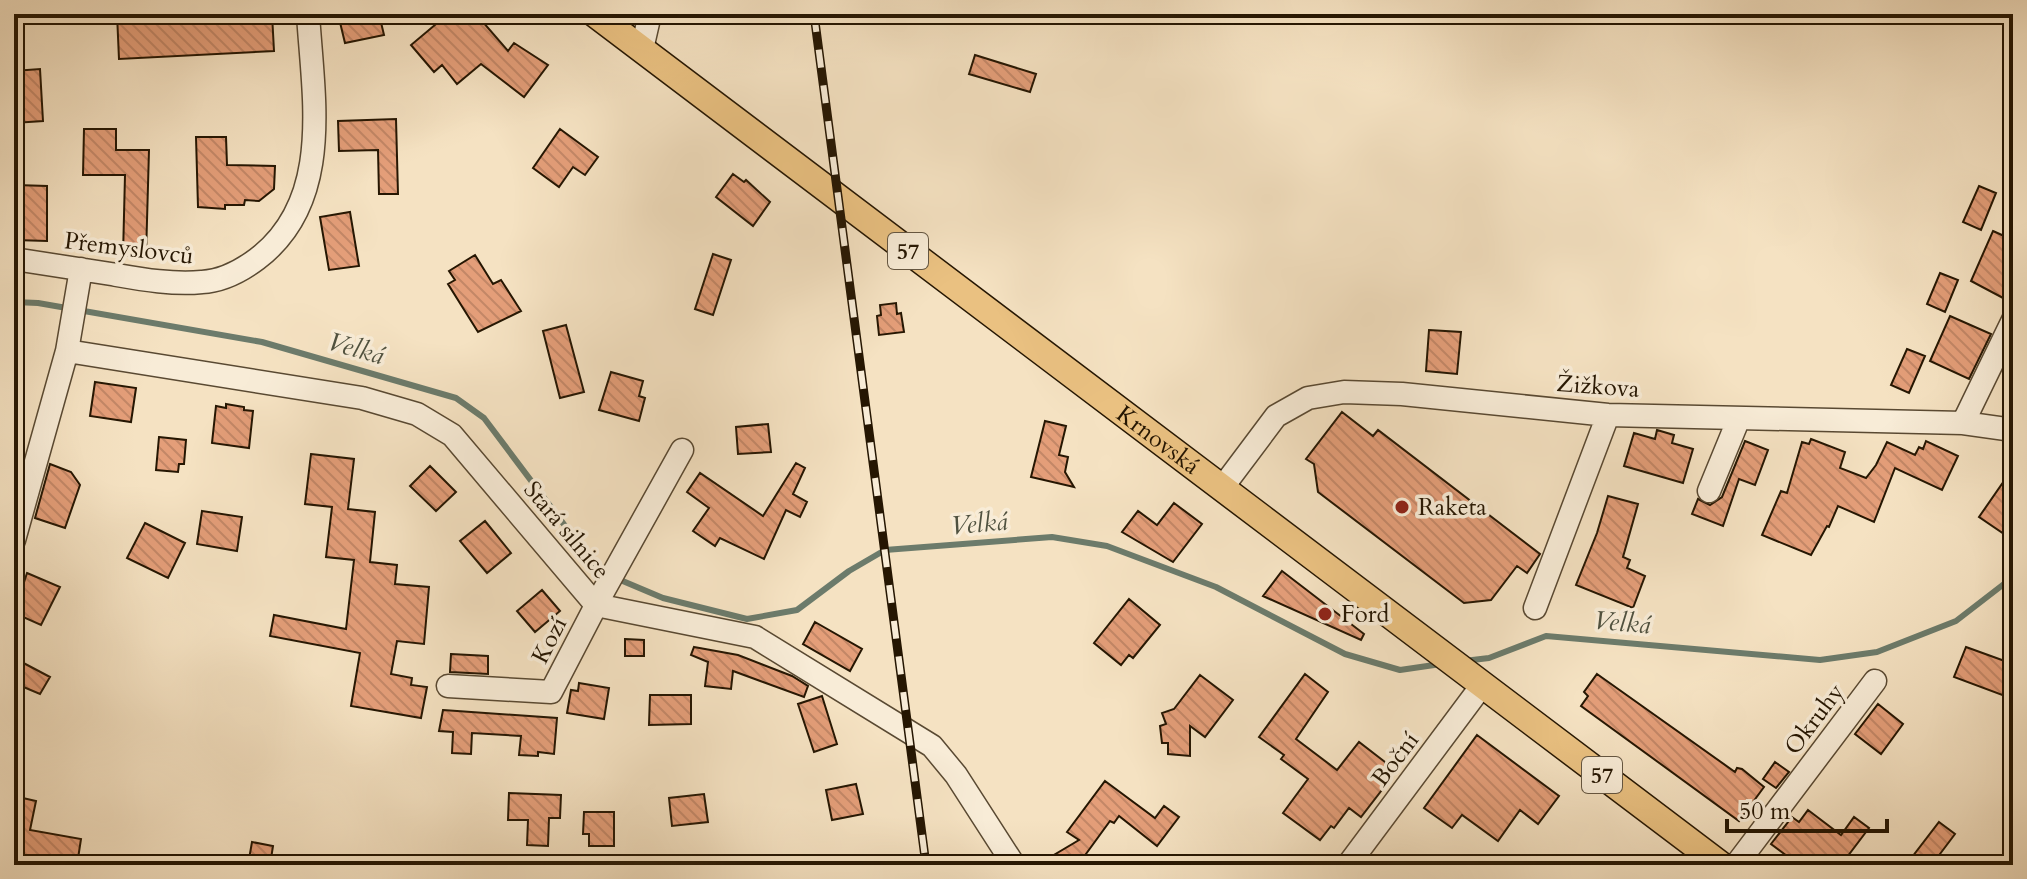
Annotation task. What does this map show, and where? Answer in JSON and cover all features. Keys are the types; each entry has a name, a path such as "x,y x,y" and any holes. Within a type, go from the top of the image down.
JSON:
{"main road":[{"name":"Krnovská","path":"595,14 1721,865"}],"street":[{"name":"Přemyslovců","path":"14,259 80,279 170,282 209,282 251,264 282,235 300,207 312,161 313,96 308,14"},
{"path":"642,49 650,14"},
{"path":"14,540 69,342 80,279"},
{"path":"1963,423 2013,320"},
{"name":"Stará silnice","path":"69,342 362,398 417,414 452,435 600,598 755,637 932,746 956,775 1014,865"},
{"name":"Žižkova","path":"1222,488 1276,416 1308,398 1344,392 1402,394 1608,415 1963,423 2013,430"},
{"path":"1535,608 1608,415"},
{"path":"1709,491 1739,418"},
{"path":"600,598 682,450"},
{"name":"Kozí","path":"448,686 551,692 600,598"},
{"name":"Okruhy","path":"1736,865 1875,681"},
{"name":"Boční","path":"1348,865 1483,684"}],"building":[{"path":"117,14 272,14 274,51 119,59"},
{"path":"338,14 379,14 384,35 345,43"},
{"path":"448,14 476,14 508,51 514,43 548,65 524,97 481,64 457,84 442,65 434,72 411,45"},
{"path":"975,55 1036,74 1030,92 969,74"},
{"path":"40,69 43,121 14,123 14,71"},
{"path":"396,119 398,194 379,194 378,150 339,151 338,121"},
{"path":"84,129 116,129 116,150 149,150 146,256 123,256 125,175 83,175"},
{"path":"560,129 598,157 585,175 573,167 559,187 533,168"},
{"path":"196,137 226,137 227,165 275,166 274,189 259,201 245,200 244,205 225,205 225,209 198,207"},
{"path":"733,174 744,182 746,180 770,202 753,226 716,197"},
{"path":"16,185 47,186 47,241 15,240"},
{"path":"1979,186 1996,193 1981,230 1963,222"},
{"path":"350,212 359,266 329,270 320,217"},
{"path":"1993,231 2013,240 2013,281 2005,299 1971,281"},
{"path":"713,254 731,260 713,315 695,309"},
{"path":"475,255 493,284 501,280 521,311 478,332 448,284 455,280 449,271"},
{"path":"1940,273 1958,280 1945,312 1927,304"},
{"path":"896,303 904,332 879,335 877,316 881,315 880,305"},
{"path":"1950,316 1991,334 1969,379 1930,361"},
{"path":"566,325 584,392 560,398 543,331"},
{"path":"1429,330 1461,332 1457,374 1426,371"},
{"path":"1907,349 1925,356 1909,393 1891,385"},
{"path":"611,372 643,381 639,396 645,398 639,421 599,410"},
{"path":"95,382 136,388 131,422 90,416"},
{"path":"226,404 253,411 249,448 212,443 216,406 226,408"},
{"path":"1342,412 1373,436 1378,430 1540,554 1527,573 1517,566 1491,600 1464,603 1318,492 1314,464 1306,459"},
{"path":"1045,421 1066,426 1059,455 1068,457 1065,472 1074,487 1031,477"},
{"path":"768,424 771,452 738,454 736,427"},
{"path":"1657,430 1674,435 1672,443 1693,449 1683,483 1624,466 1634,433 1655,439"},
{"path":"159,437 186,440 184,464 179,464 178,472 156,470"},
{"path":"1811,439 1845,452 1840,468 1866,478 1887,442 1915,455 1919,447 1923,449 1926,441 1958,456 1942,490 1895,468 1874,522 1838,506 1811,555 1762,535 1781,491 1787,493 1802,442 1809,444"},
{"path":"1745,441 1768,450 1755,485 1739,479 1723,526 1692,514 1698,499 1710,505 1722,497"},
{"path":"311,454 354,459 348,509 375,512 370,562 397,565 395,584 429,587 424,644 397,641 391,674 412,678 411,685 427,687 421,718 351,706 360,653 270,636 274,615 346,629 354,560 326,557 332,507 305,504"},
{"path":"796,463 805,468 793,494 807,502 800,517 786,510 764,559 720,538 715,546 693,531 709,508 687,492 700,473 763,516"},
{"path":"50,464 71,472 80,485 65,528 35,518"},
{"path":"430,466 456,492 436,511 410,486"},
{"path":"2013,468 2013,540 1979,517"},
{"path":"1608,496 1638,504 1623,557 1630,560 1627,568 1645,576 1633,608 1576,585"},
{"path":"1174,503 1202,524 1173,562 1122,532 1138,511 1157,525"},
{"path":"202,511 242,517 237,551 197,544"},
{"path":"485,521 511,553 487,573 460,541"},
{"path":"145,523 185,543 168,578 127,558"},
{"path":"1282,571 1364,634 1361,640 1263,596"},
{"path":"27,573 60,587 41,625 14,613"},
{"path":"542,590 560,611 535,632 517,611"},
{"path":"1129,599 1160,625 1133,658 1129,655 1121,665 1094,643"},
{"path":"815,622 862,649 850,671 803,644"},
{"path":"625,639 644,640 644,656 625,656"},
{"path":"694,647 738,655 792,676 808,686 804,697 733,671 731,689 705,686 708,662 691,655"},
{"path":"1966,647 2013,664 2013,675 2005,696 1954,677"},
{"path":"451,654 488,656 488,674 450,672"},
{"path":"14,658 50,677 40,694 14,683"},
{"path":"1305,674 1328,692 1296,739 1337,770 1359,742 1385,762 1388,782 1361,817 1349,808 1320,840 1283,813 1308,779 1281,759 1284,755 1259,737"},
{"path":"1597,674 1735,772 1737,768 1742,769 1764,787 1739,821 1581,706 1588,696 1584,692"},
{"path":"1200,675 1233,700 1205,737 1190,726 1190,756 1168,754 1168,743 1162,743 1160,726 1166,724 1162,713 1174,709"},
{"path":"579,683 609,688 604,719 567,713 571,690 578,691"},
{"path":"650,695 691,695 691,724 649,725"},
{"path":"822,696 837,744 814,752 798,704"},
{"path":"1878,704 1903,724 1881,754 1855,734"},
{"path":"443,710 557,718 554,754 538,752 538,756 519,755 521,736 472,733 471,754 452,753 453,732 439,731"},
{"path":"1477,735 1559,796 1538,824 1520,810 1498,841 1462,815 1452,828 1424,808"},
{"path":"1775,762 1789,772 1776,788 1763,779"},
{"path":"1105,781 1155,818 1164,806 1179,817 1157,846 1119,816 1114,823 1110,821 1083,858 1071,865 1037,865 1079,840 1067,832"},
{"path":"856,784 863,814 832,820 826,790"},
{"path":"509,793 561,795 560,818 549,818 548,846 527,845 528,820 508,820"},
{"path":"704,794 708,822 672,826 669,798"},
{"path":"14,796 36,801 30,830 81,839 77,865 24,861 23,865 14,865"},
{"path":"1808,810 1841,835 1854,817 1869,828 1841,865 1799,865 1771,844 1792,817 1799,822"},
{"path":"584,812 614,812 614,846 589,846 589,834 583,834"},
{"path":"1939,822 1955,834 1940,854 1956,865 1906,865"},
{"path":"252,842 273,846 270,865 248,865"}],"waterway":[{"name":"Velká","path":"14,302 38,303 262,342 456,398 484,418 599,571 663,598 747,619 797,610 849,571 885,550 1052,537 1107,546 1216,587 1345,654 1400,670 1441,664"},
{"name":"Velká","path":"1464,661 1489,658 1546,636 1820,660 1877,652 1956,621 2013,577"}],"railway":[{"path":"814,14 926,865"}],"place":[{"name":"Raketa","path":"1402,507"},
{"name":"Ford","path":"1325,614"}]}
